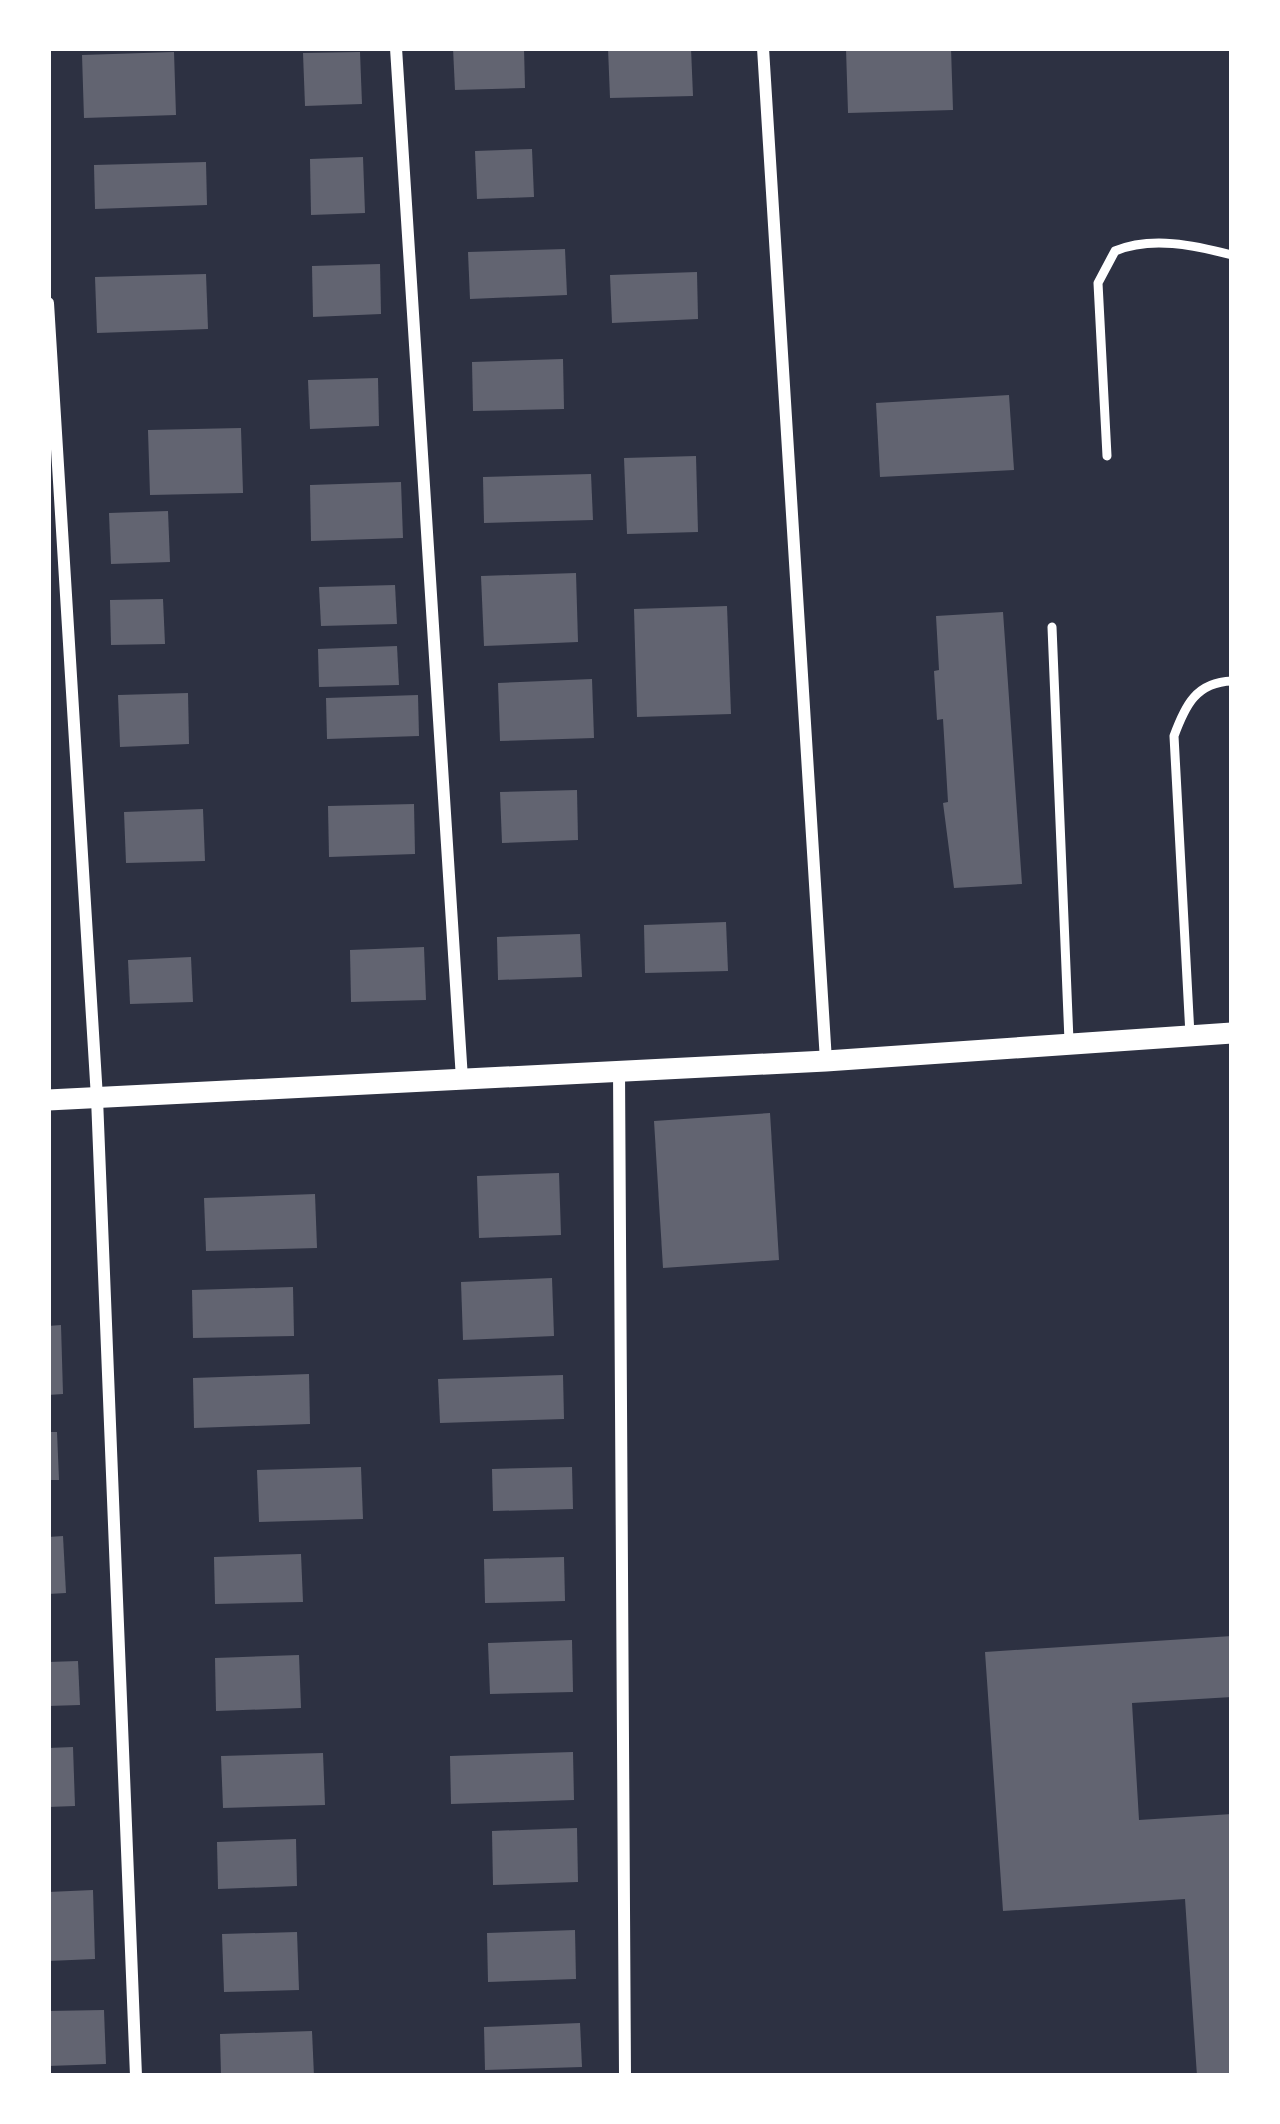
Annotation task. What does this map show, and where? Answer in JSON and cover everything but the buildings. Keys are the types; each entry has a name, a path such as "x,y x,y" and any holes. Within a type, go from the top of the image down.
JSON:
{"street":[{"path":"396,48 462,1079"},
{"path":"763,48 826,1061"},
{"path":"48,303 97,1098 136,2076"},
{"path":"48,1100 826,1061 1232,1033"},
{"path":"619,1070 625,2076"}],"lane":[{"path":"1107,456 1098,283 1114,251 1135,243 1197,246 1232,255"},
{"path":"1052,627 1069,1043"},
{"path":"1190,1035 1174,736 1187,699 1218,681 1232,681"}]}
